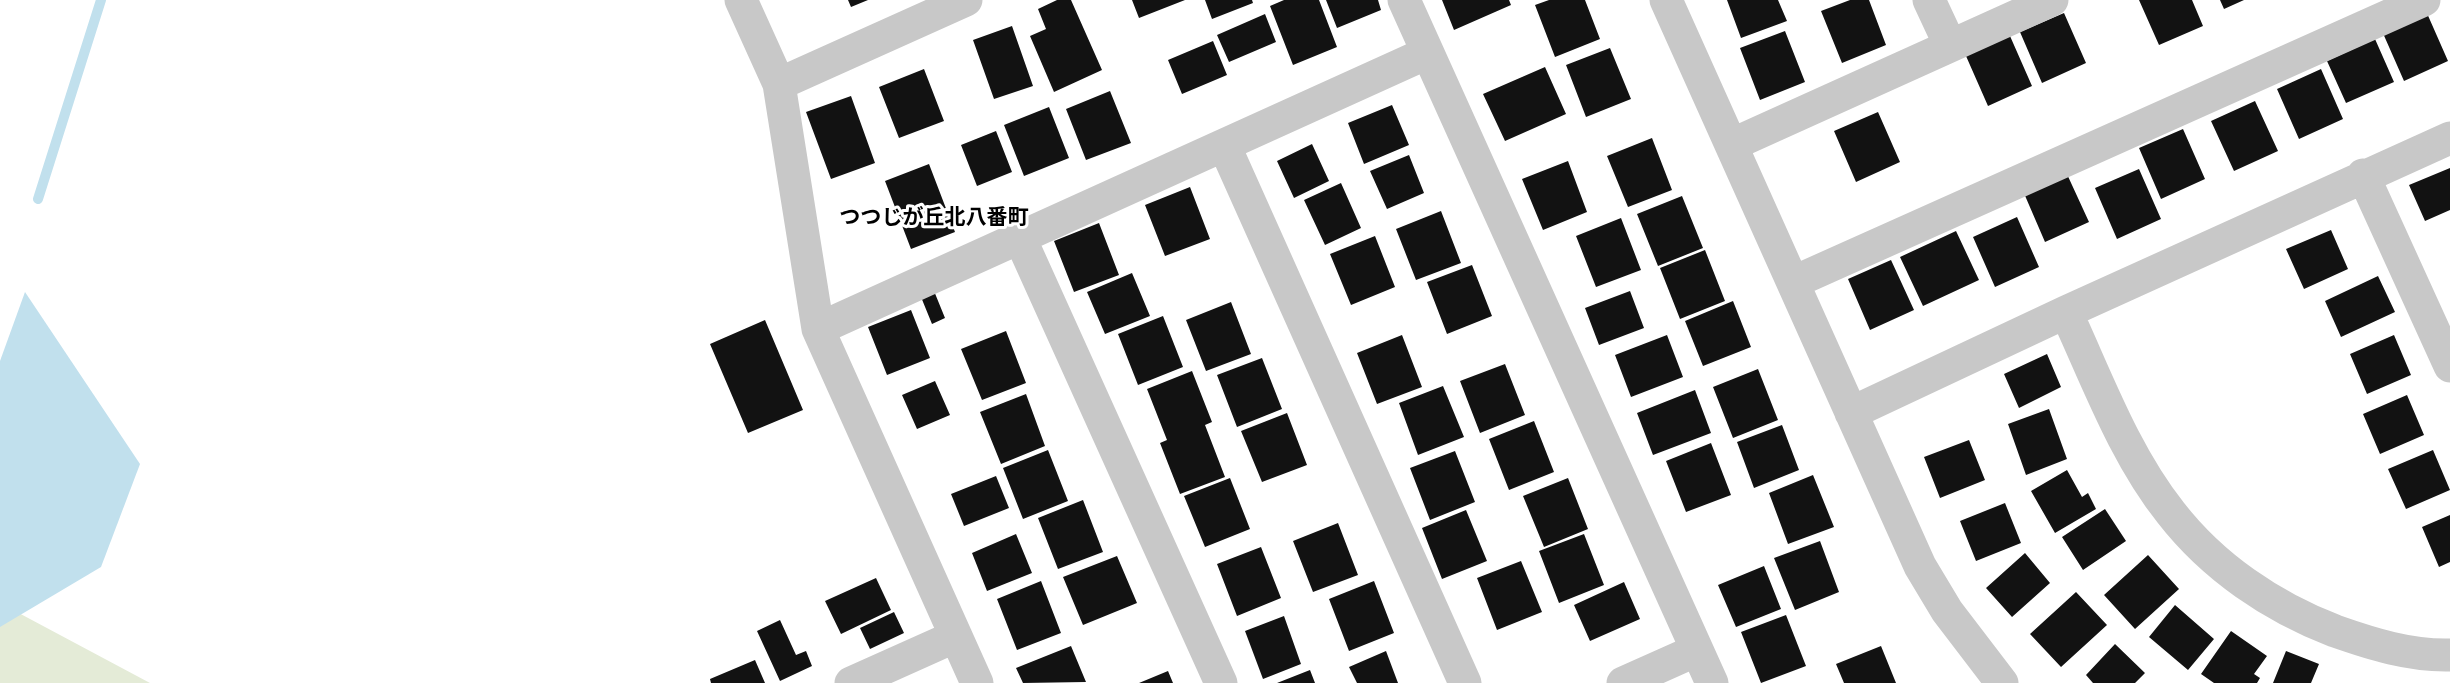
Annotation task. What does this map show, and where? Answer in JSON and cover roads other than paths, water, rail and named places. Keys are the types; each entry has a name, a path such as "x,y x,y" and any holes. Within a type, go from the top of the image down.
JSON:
{"street":[{"path":"741,0 779,84 818,329 977,683"},
{"path":"779,84 966,0"},
{"path":"1404,0 1712,683"},
{"path":"1666,0 1920,566 1947,612 2002,683"},
{"path":"1929,0 1950,45"},
{"path":"1731,145 2052,0"},
{"path":"1794,282 2424,0"},
{"path":"818,329 1225,147 1427,53"},
{"path":"1851,413 2066,312 2450,138"},
{"path":"1225,147 1465,683"},
{"path":"2363,176 2450,366"},
{"path":"1020,238 1221,683"},
{"path":"2066,312 2125,440 2147,478 2171,513 2217,562 2248,585 2320,625 2394,649 2431,656 2450,655"},
{"path":"851,683 956,636"},
{"path":"1623,683 1697,650"}],"water":[{"path":"25,292 140,464 101,567 0,627 0,361"}],"waterway":[{"path":"38,199 101,0"}],"district":[{"name":"つつじが丘北八番町","path":"934,218"}]}
